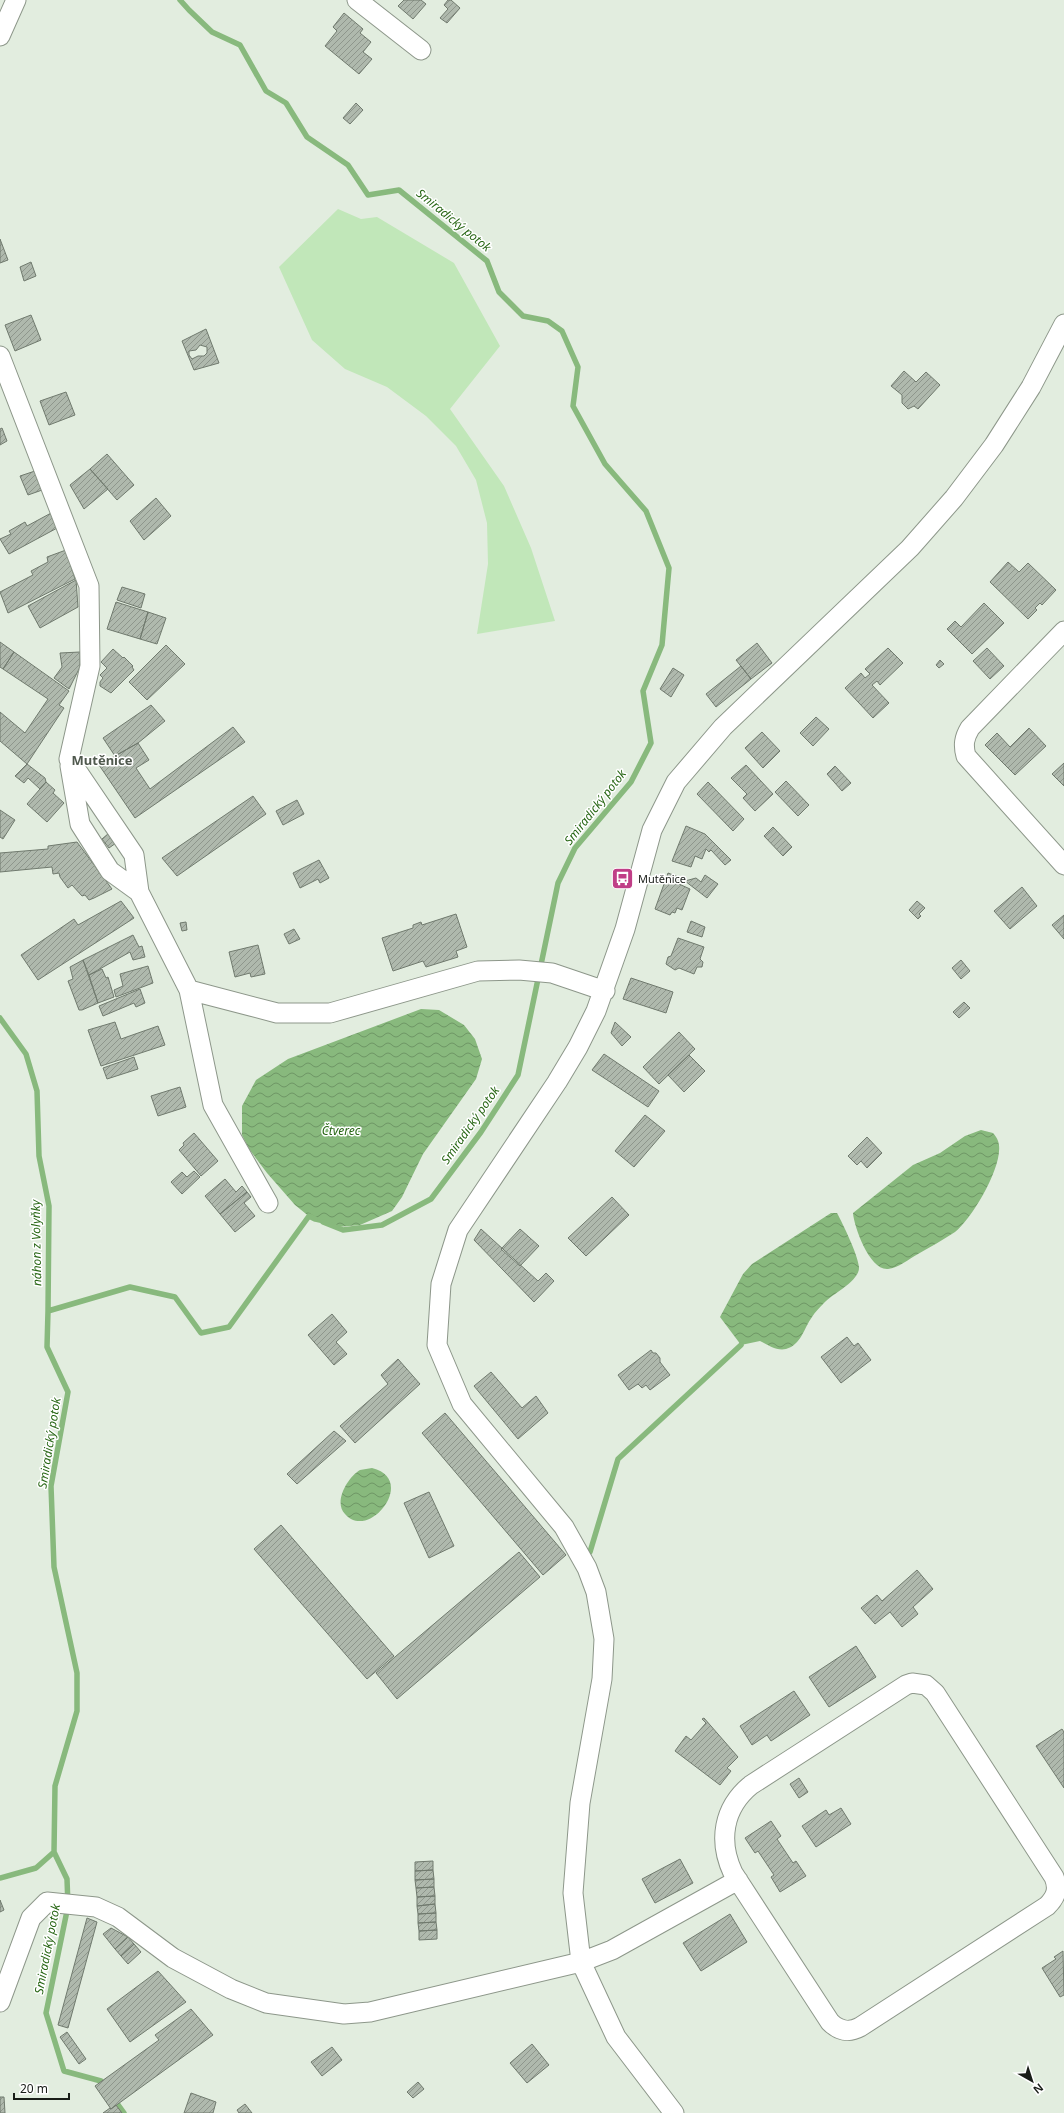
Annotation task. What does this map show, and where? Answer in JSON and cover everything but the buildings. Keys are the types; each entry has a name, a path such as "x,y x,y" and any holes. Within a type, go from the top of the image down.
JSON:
{"street":[{"path":"0,36 16,0"},
{"path":"357,0 421,50"},
{"path":"674,2113 616,2037 581,1962 573,1894 580,1803 602,1679 604,1639 599,1604 587,1568 564,1527 462,1404 436,1345 441,1284 458,1230 568,1064 582,1040 605,991 625,929 652,830 676,782 723,728 910,548 954,498 994,445 1031,387 1063,328"},
{"path":"0,356 89,586 90,666 69,759 80,824 110,871 139,892"},
{"path":"1064,631 970,728 966,735 964,746 966,756 1064,865"},
{"path":"69,759 134,855 139,892 189,990 213,1105 268,1204"},
{"path":"189,990 277,1013 330,1013 478,971 528,970 552,973 605,991"},
{"path":"912,1683 926,1685 934,1693 1054,1877 1057,1888 1056,1894 1047,1906 860,2027 845,2031 839,2030 830,2022 738,1880 728,1861 724,1836 730,1811 742,1792 906,1685 912,1683"},
{"path":"0,2002 31,1918 47,1902 96,1907 118,1917 173,1958 231,1989 266,2003 344,2014 370,2012 581,1962 612,1950 738,1880"}],"shaded area":[{"path":"338,209 361,219 377,217 454,263 500,346 450,409 504,486 531,548 555,621 477,634 488,564 487,523 476,480 456,446 426,416 387,387 345,369 312,340 279,267"}],"water":[{"name":"Čtverec","path":"421,1009 439,1010 464,1025 475,1039 482,1059 476,1079 423,1154 402,1197 392,1211 360,1225 338,1227 316,1222 295,1205 267,1173 249,1149 242,1135 242,1106 256,1080 288,1059"},
{"path":"981,1130 994,1134 998,1141 999,1150 997,1162 986,1190 970,1215 955,1232 941,1241 900,1265 888,1269 881,1268 869,1256 864,1247 856,1228 853,1213 913,1165 940,1153 965,1136"},
{"path":"831,1213 837,1213 853,1248 859,1267 855,1277 819,1308 809,1321 802,1336 791,1347 779,1349 760,1341 741,1345 720,1317 743,1274 752,1264"},
{"path":"372,1468 385,1474 391,1484 390,1495 385,1506 376,1515 366,1520 355,1521 345,1514 342,1509 341,1497 347,1484 355,1473 360,1470"}],"waterway":[{"name":"Smiradický potok","path":"180,0 212,32 240,45 266,91 286,103 307,137 348,165 368,195 399,190 487,261 499,292 523,316 548,321 562,331 578,367 573,406 605,464 646,511 669,568 662,645 643,691 651,743 631,782 575,848 558,883 518,1075 481,1132 431,1199 382,1225 343,1230 323,1222"},
{"name":"náhon z Volyňky","path":"0,1018 26,1054 37,1091 39,1156 49,1206 48,1311"},
{"name":"Smiradický potok","path":"106,2087 101,2081 64,2071 46,2013 68,1906 67,1879 54,1852 55,1786 77,1711 77,1673 54,1567 51,1486 68,1392 47,1347 48,1311 130,1287 175,1297 201,1333 229,1327 309,1216 315,1219"},
{"path":"590,1552 618,1459 741,1345"},
{"path":"0,1878 36,1868 54,1852"},
{"name":"Smiradický potok","path":"114,2099 124,2113"}],"place":[{"name":"Mutěnice","path":"622,878"}],"district":[{"name":"Mutěnice","path":"102,760"}]}
